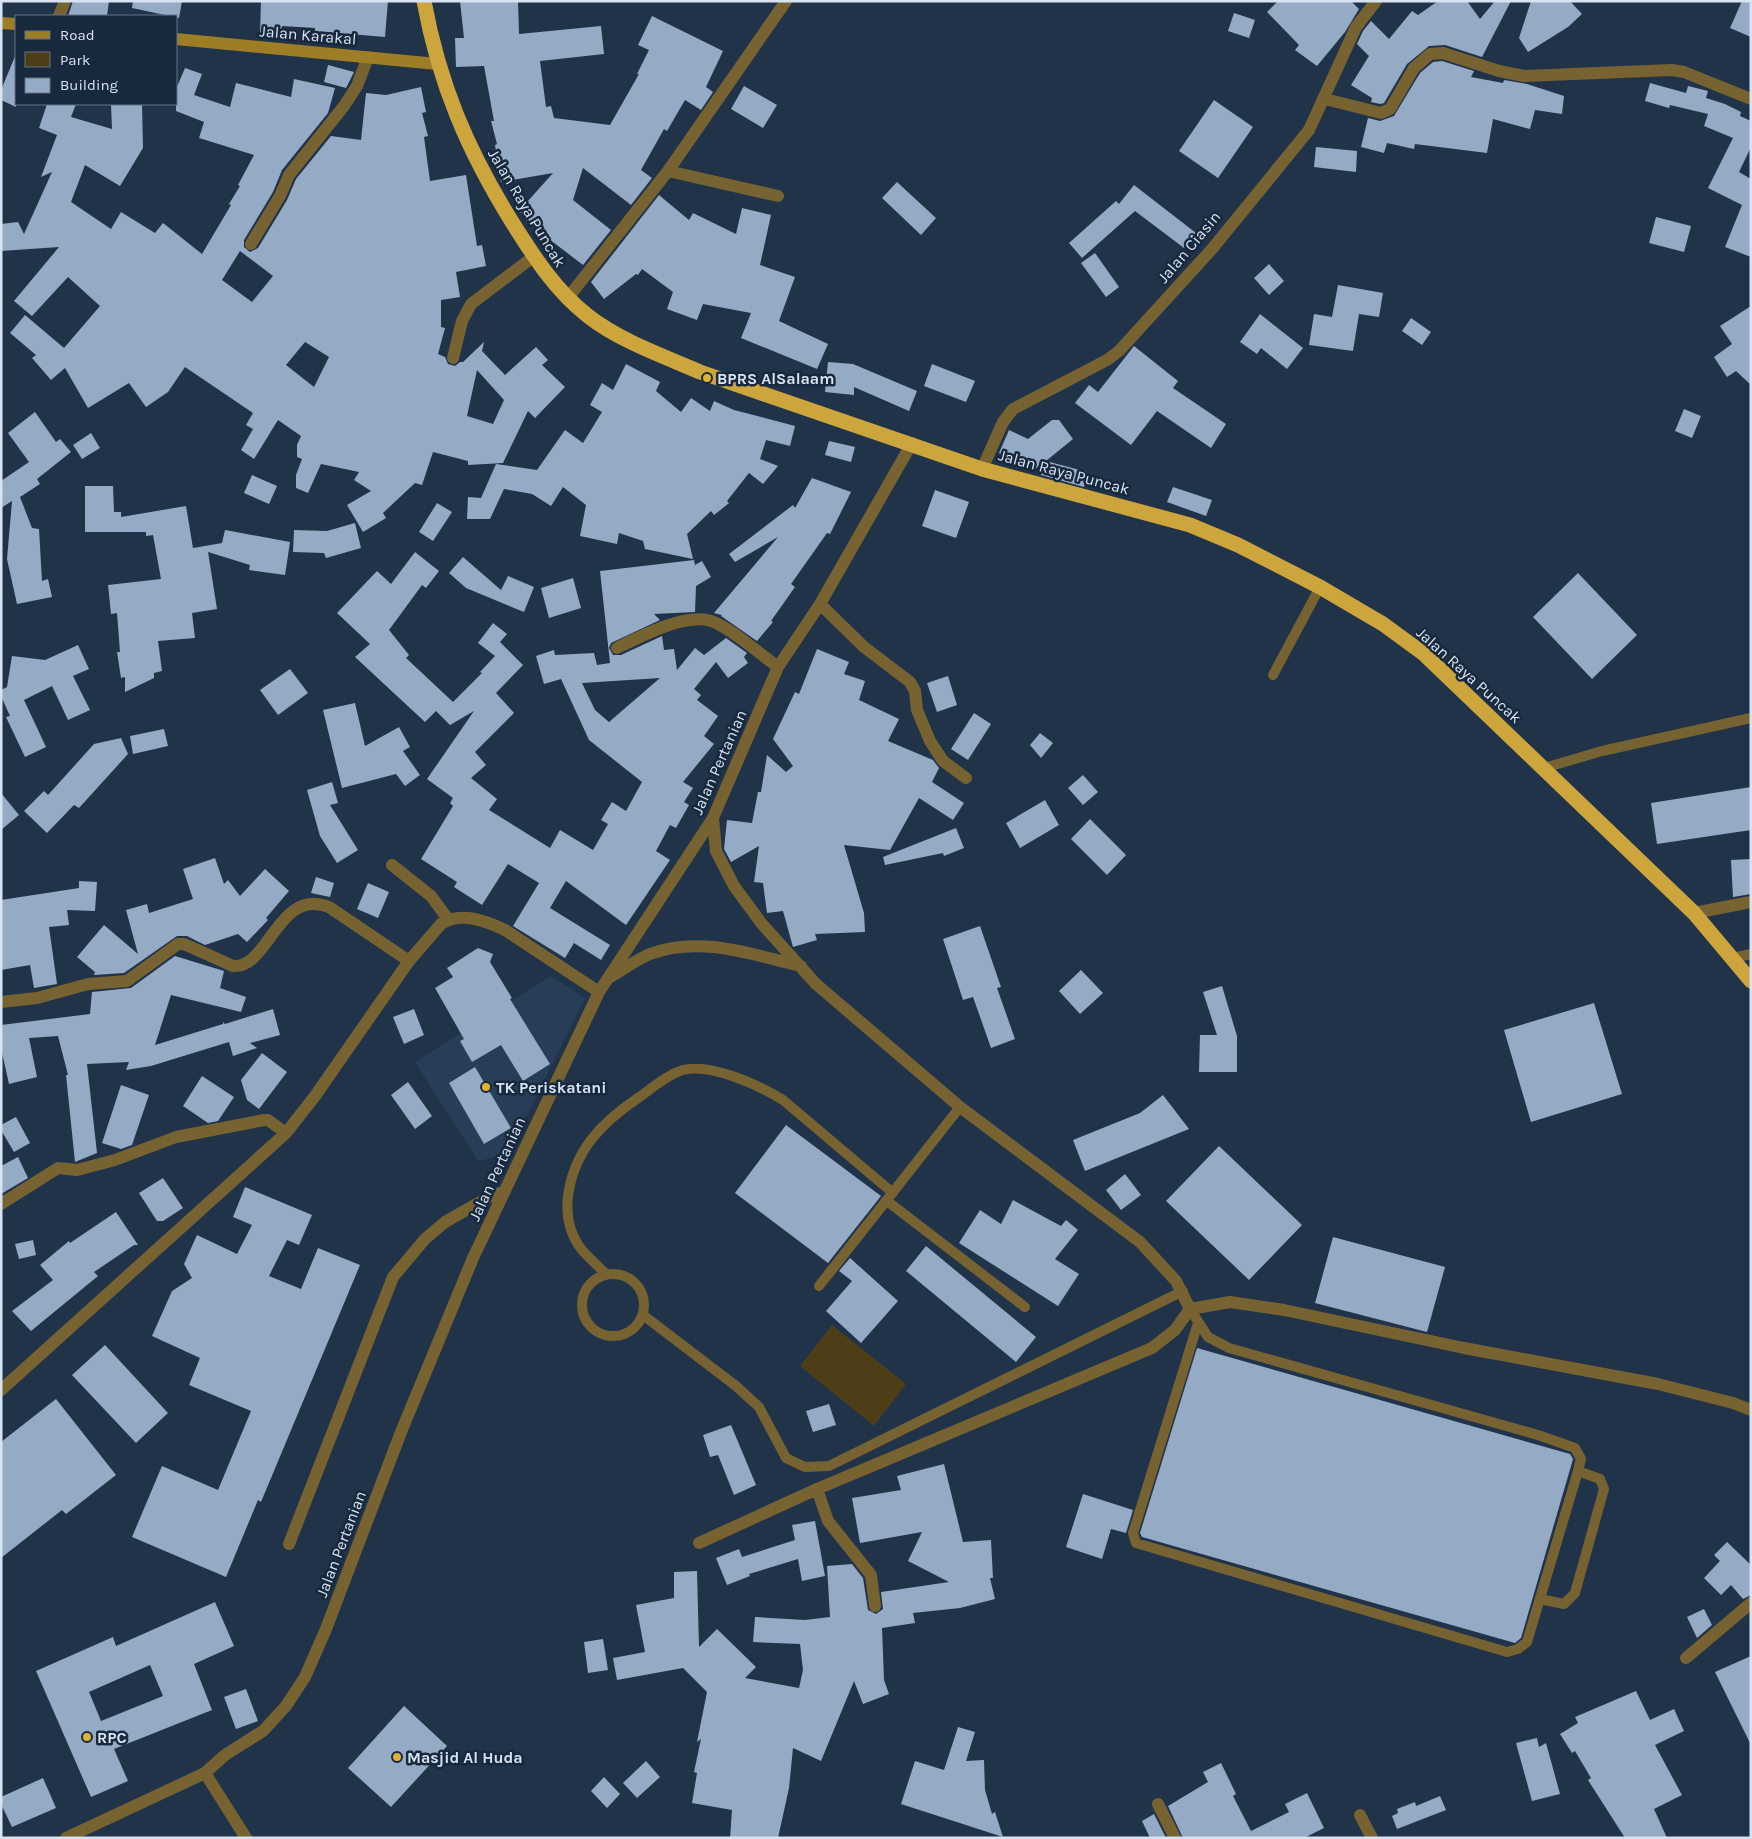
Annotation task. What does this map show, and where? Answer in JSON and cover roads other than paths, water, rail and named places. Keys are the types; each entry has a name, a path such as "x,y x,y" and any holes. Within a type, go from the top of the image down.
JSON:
{"highway":[{"name":"Jalan Raya Puncak","path":"424,1 438,64 451,103 481,169 533,257 567,299 589,317 608,329 654,352 700,372 982,468 1190,525 1238,545 1320,587 1383,624 1424,654 1694,913 1751,981"}],"main road":[{"path":"1,23 15,24"},
{"name":"Jalan Karakal","path":"178,39 438,64"}],"street":[{"path":"59,15 65,1"},
{"path":"567,299 668,171 786,1"},
{"name":"Jalan Ciasin","path":"982,468 1003,422 1013,409 1107,360 1129,340 1212,249 1302,139 1316,117 1338,61 1356,27 1376,1"},
{"path":"1324,99 1381,113 1390,109 1414,68 1430,54 1443,53 1524,76 1672,70 1684,72 1751,99"},
{"path":"251,244 280,196 289,175 344,106 357,86 368,57"},
{"path":"668,171 778,196"},
{"path":"453,358 462,321 471,304 533,257"},
{"name":"Jalan Pertanian","path":"66,1838 205,1773 225,1755 263,1731 282,1712 305,1677 329,1620 401,1432 473,1258 600,992 713,818 778,667 820,604 912,443"},
{"path":"820,604 864,647 910,682 916,690 917,710 930,741 943,761 966,778"},
{"path":"617,648 675,623 705,620 718,623 778,667"},
{"path":"713,818 716,851 725,871 762,924 816,984 960,1107 1140,1242 1183,1291 1190,1308"},
{"path":"392,865 431,896 448,919"},
{"path":"1694,913 1751,902"},
{"path":"1,1002 37,998 88,984 127,981 178,944 184,944 233,966 240,966 251,959 294,910 306,904 315,903 329,907 408,962"},
{"path":"1,1390 286,1133 315,1096 408,962 436,928 448,919 478,919 498,927 600,992"},
{"path":"608,978 650,954 680,947 715,946 801,966"},
{"path":"1,1204 58,1168 77,1170 115,1160 176,1137 264,1120 268,1120 286,1133"},
{"path":"289,1544 393,1277 425,1239 445,1222 489,1197 505,1191"},
{"path":"698,1543 817,1489 1152,1348 1174,1330 1190,1308 1230,1302 1284,1310 1464,1348 1658,1384 1738,1404 1751,1410"},
{"path":"817,1489 828,1521 871,1575 875,1606"},
{"path":"1686,1658 1751,1603"},
{"path":"205,1773 246,1838"},
{"path":"1158,1804 1175,1838"},
{"path":"1360,1815 1372,1838"}],"lane":[{"path":"1273,676 1320,587"},
{"path":"1544,768 1602,752 1751,718"},
{"path":"1732,958 1751,954"},
{"path":"606,1274 581,1249 571,1229 567,1204 572,1172 586,1146 596,1133 625,1107 682,1070 697,1069 712,1071 766,1089 782,1100 890,1197 1025,1307"},
{"path":"819,1286 960,1107"},
{"path":"617,1273 628,1276 636,1283 643,1298 643,1314 632,1330 614,1337 596,1332 589,1326 584,1318 581,1299 590,1283 606,1274 617,1273"},
{"path":"643,1314 736,1386 759,1407 786,1458 805,1467 818,1468 829,1466 1183,1291"},
{"path":"1190,1308 1208,1337 1229,1348 1572,1446 1581,1459 1527,1642 1518,1649 1507,1652 1446,1632 1138,1545 1134,1540 1133,1533 1198,1323"},
{"path":"1540,1599 1564,1604 1575,1593 1604,1489 1600,1479 1578,1471"}],"place":[{"name":"BPRS AlSalaam","path":"707,378"},
{"name":"TK Periskatani","path":"486,1087"},
{"name":"RPC","path":"87,1737"},
{"name":"Masjid Al Huda","path":"397,1757"}]}
